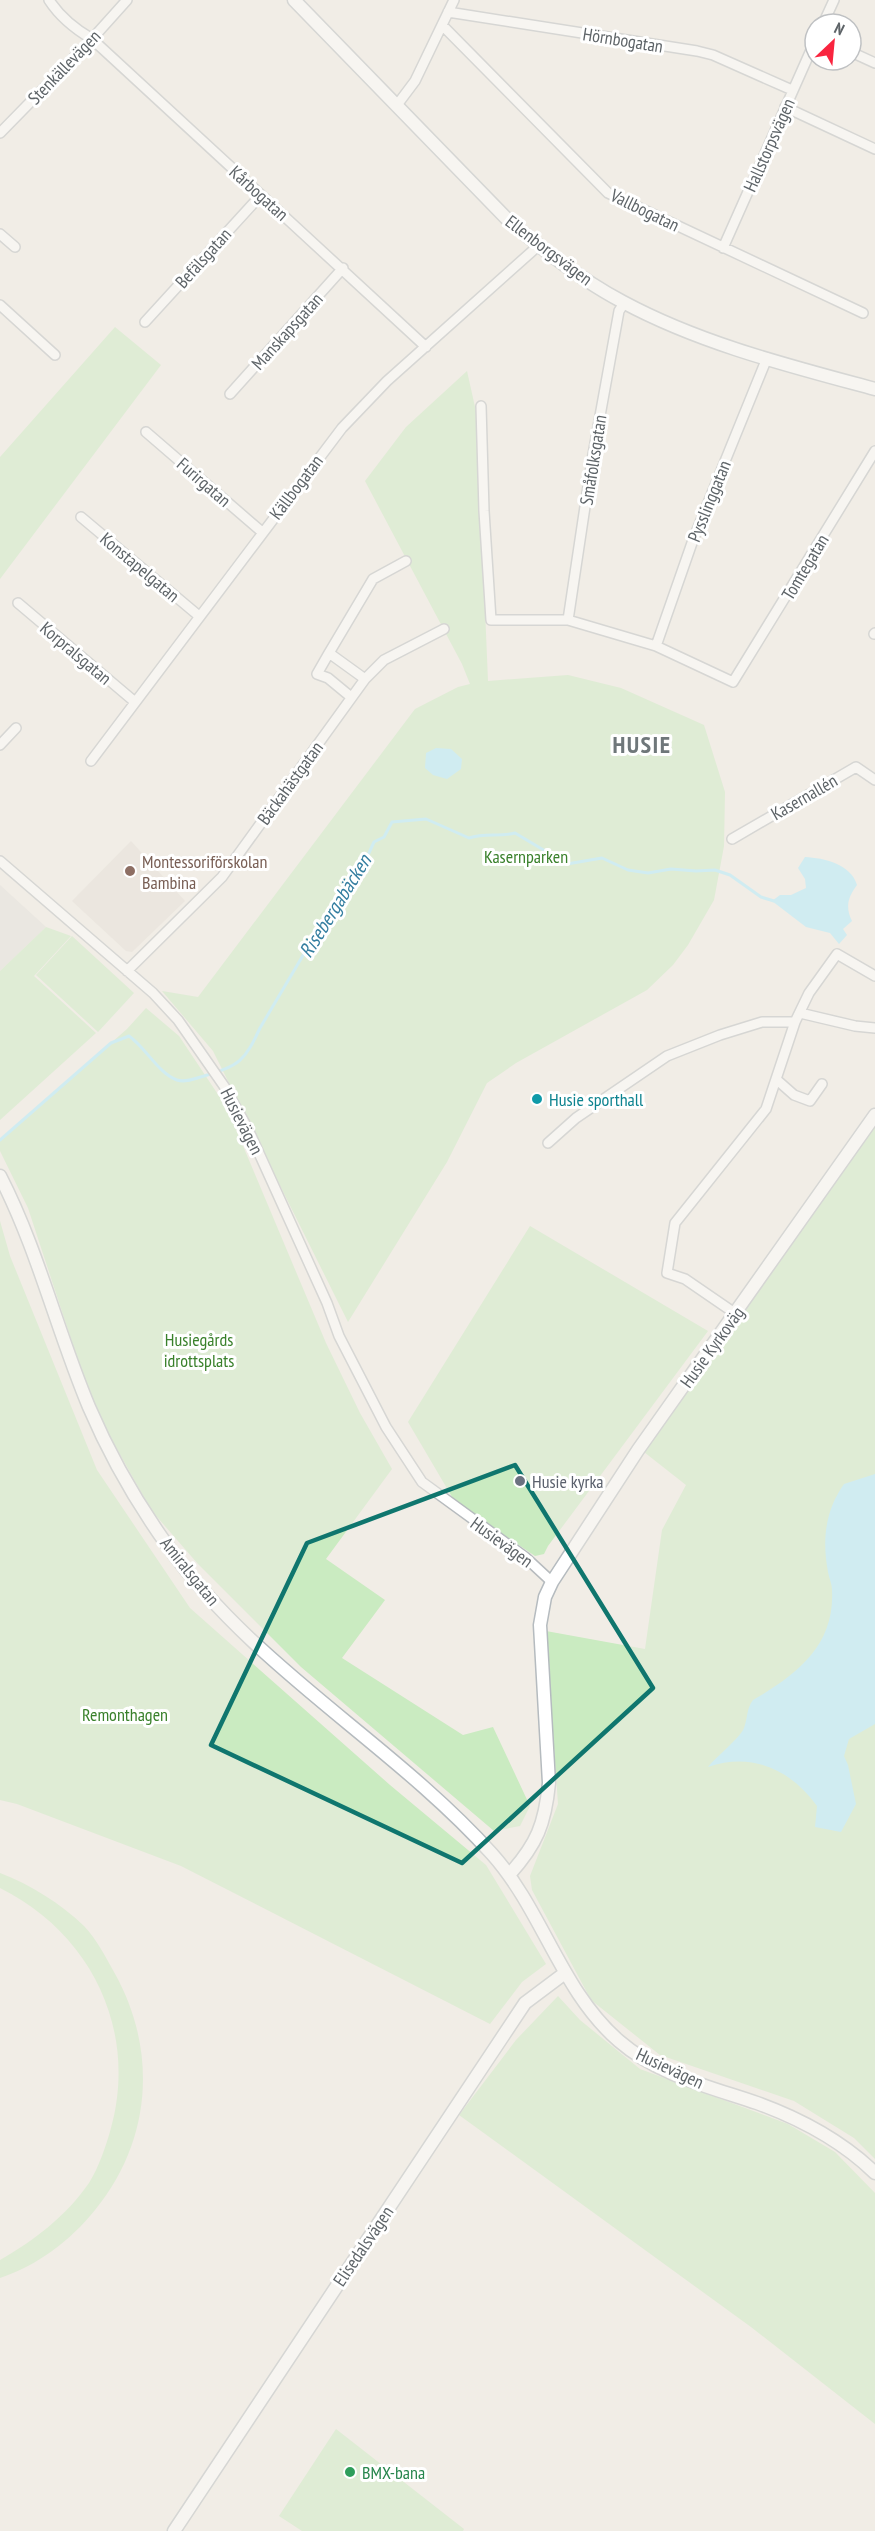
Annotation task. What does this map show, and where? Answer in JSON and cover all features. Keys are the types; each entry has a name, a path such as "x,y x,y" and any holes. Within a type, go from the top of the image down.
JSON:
{"street":[{"name":"Kårbogatan","path":"49,0 56,11 71,25 92,39 343,268 426,347"},
{"name":"Stenkällevägen","path":"0,133 127,0"},
{"name":"Ellenborgsvägen","path":"294,0 508,220 538,246 577,274 624,303 692,332 767,358 875,389"},
{"path":"397,105 415,81 454,0"},
{"name":"Hörnbogatan","path":"448,12 697,51 713,55 792,90"},
{"name":"Vallbogatan","path":"442,25 608,194 863,313"},
{"name":"Hallstorpsvägen","path":"723,248 803,67"},
{"path":"785,107 875,149"},
{"name":"Befälsgatan","path":"145,322 261,195"},
{"path":"0,234 15,247"},
{"name":"Källbogatan","path":"91,761 342,428 387,381 538,246"},
{"name":"Manskapsgatan","path":"230,394 343,268"},
{"name":"Småfolksgatan","path":"568,620 592,460 619,311 624,303"},
{"path":"0,305 55,355"},
{"name":"Pysslinggatan","path":"656,646 693,540 767,358"},
{"path":"481,406 484,511 491,620 568,620 656,646"},
{"name":"Furirgatan","path":"146,432 262,532"},
{"name":"Tomtegatan","path":"656,646 733,682 875,451"},
{"name":"Konstapelgatan","path":"81,517 200,616"},
{"path":"351,697 328,678 317,675 373,579 406,561"},
{"name":"Korpralsgatan","path":"18,603 135,702"},
{"name":"Bäckahästgatan","path":"127,971 222,877 365,680 384,660 444,629"},
{"path":"329,653 365,680"},
{"path":"0,745 16,728"},
{"name":"Kasernallén","path":"732,839 856,767 875,780"},
{"name":"Husievägen","path":"0,861 153,993 177,1020 206,1058 248,1129 327,1303 339,1336 390,1434 422,1482 525,1557 552,1582"},
{"path":"736,1314 685,1279 667,1272 675,1223 766,1109 797,1018 809,993 837,954 875,976"},
{"path":"548,1143 576,1118 667,1056 720,1035 762,1022 797,1018 875,1028"},
{"path":"777,1080 794,1095 810,1101 822,1084"},
{"name":"Husie Kyrkoväg","path":"552,1582 638,1450 875,1115"},
{"name":"Amiralsgatan","path":"0,1176 25,1229 90,1408 121,1472 168,1547 195,1581 260,1649 440,1803 491,1853 509,1875"},
{"path":"509,1875 531,1850 546,1810 549,1783 540,1625 545,1597 552,1582"},
{"name":"Husievägen","path":"509,1875 543,1929 565,1973 604,2027 636,2054 676,2075 794,2118 839,2142 875,2173"},
{"name":"Elisedalsvägen","path":"174,2531 525,2003 565,1973"}],"highlighted area":[{"path":"515,1465 653,1688 462,1863 211,1745 307,1543"}],"shaded area":[{"name":"Montessoriförskolan Bambina","path":"131,841 185,901 132,952 126,951 72,901"},
{"path":"0,885 46,927 0,971"}],"green space":[{"path":"115,327 161,365 0,579 0,457"},
{"name":"Kasernparken","path":"467,371 477,416 488,681 568,675 621,688 704,725 725,792 724,846 714,900 688,945 673,965 647,990 516,1063 487,1083 447,1162 348,1322 213,1051 162,991 198,997 415,709 458,687 470,684 462,664 365,481 406,427"},
{"path":"46,927 71,936 34,976 96,1033 0,1120 0,971"},
{"path":"72,936 134,993 98,1032 36,975"},
{"name":"Husiegårds idrottsplats","path":"146,1008 179,1036 227,1108 326,1343 360,1413 392,1469 326,1559 385,1600 342,1658 463,1735 493,1727 530,1806 520,1826 494,1831 301,1667 198,1564 151,1510 93,1406 28,1208 0,1151 0,1140 127,1029"},
{"path":"875,1120 875,2159 854,2138 794,2101 660,2055 591,2000 532,1890 530,1876 558,1804 546,1631 645,1649 662,1530 686,1485 644,1452"},
{"name":"Remonthagen","path":"0,1221 10,1256 97,1470 190,1608 390,1785 486,1865 546,1964 522,1982 490,2024 181,1866 17,1804 0,1800"},
{"path":"530,1226 708,1331 544,1554 535,1556 455,1502 408,1422"},
{"path":"0,1873 23,1883 55,1902 84,1926 97,1942 128,2002 138,2032 142,2063 142,2094 138,2124 128,2154 114,2183 95,2210 75,2232 52,2251 27,2267 0,2278 0,2260 37,2236 60,2217 93,2177 111,2128 118,2091 118,2055 112,2021 100,1988 82,1958 60,1931 32,1907 0,1888"},
{"path":"558,1996 580,2020 640,2069 788,2124 835,2152 875,2193 875,2424 751,2327 459,2115 516,2040"},
{"name":"BMX-bana","path":"336,2429 464,2529 463,2531 302,2531 279,2516"}],"water":[{"path":"436,748 451,749 462,759 461,769 447,779 433,775 425,768 426,753"},
{"path":"805,857 828,861 843,867 854,878 857,885 849,902 852,921 843,929 847,935 839,944 830,933 806,927 772,901 780,895 791,895 806,888 805,879 798,868"},
{"path":"875,1474 875,1724 849,1739 844,1756 856,1804 841,1832 815,1827 817,1806 795,1782 782,1773 755,1763 724,1763 708,1767 742,1732 753,1700 798,1669 820,1643 831,1610 832,1588 825,1549 829,1515 844,1484"}],"waterway":[{"name":"Risebergabäcken","path":"0,1140 111,1043 129,1036 164,1072 180,1081 191,1080 226,1069 240,1061 250,1048 350,876 368,855 374,842 384,837 392,822 426,819 469,838 515,833 567,864 602,858 628,870 648,873 671,869 715,870 730,875 761,897 774,901"}],"place":[{"name":"Montessoriförskolan Bambina","path":"130,871"},
{"name":"Husie sporthall","path":"537,1099"},
{"name":"Husie kyrka","path":"520,1481"},
{"name":"BMX-bana","path":"350,2472"}],"district":[{"name":"HUSIE","path":"642,744"}]}
